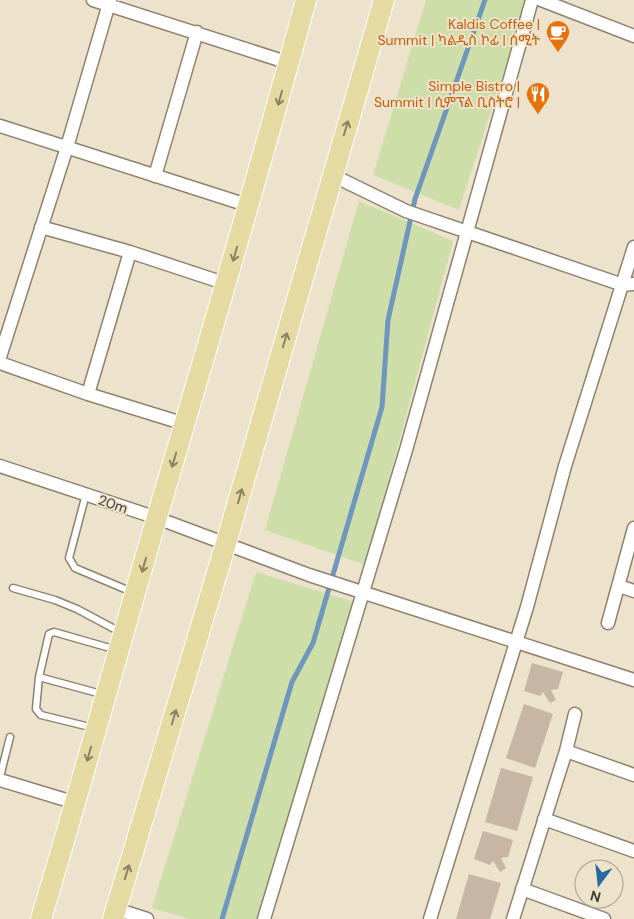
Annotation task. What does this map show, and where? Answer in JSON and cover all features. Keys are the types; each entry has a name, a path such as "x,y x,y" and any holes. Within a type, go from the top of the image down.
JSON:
{"main road":[{"path":"41,919 250,206 306,0"},
{"path":"115,914 226,543 384,0"}],"street":[{"path":"93,0 109,2 289,63"},
{"path":"264,919 406,450 532,0"},
{"path":"541,0 634,36"},
{"path":"0,357 67,147 109,2"},
{"path":"155,176 197,32"},
{"path":"0,126 250,206"},
{"path":"332,175 406,211 425,218 629,284"},
{"path":"41,227 130,252 227,284"},
{"path":"430,919 527,607 566,466 629,284 634,247"},
{"path":"88,394 130,252"},
{"path":"0,363 88,394 185,424"},
{"name":"20m","path":"0,466 157,518 309,575 634,680"},
{"path":"608,623 633,536"},
{"path":"619,586 634,591"},
{"path":"513,919 566,751 575,714"},
{"path":"566,751 634,775"},
{"path":"0,779 76,803"},
{"path":"544,819 634,851"},
{"path":"522,889 604,919"},
{"path":"115,914 147,919"}],"lane":[{"path":"86,494 69,558 75,568 136,593"},
{"path":"13,588 55,600 77,609 121,642"},
{"path":"97,728 41,715 36,709 39,677 49,634 54,632 121,642"},
{"path":"39,677 106,695"},
{"path":"0,779 10,737"}],"green space":[{"path":"426,0 527,0 459,210 373,175"},
{"path":"359,201 453,241 366,565 265,530"},
{"path":"256,572 355,602 258,919 190,919 152,908"}],"building":[{"path":"532,663 563,672 558,689 551,690 556,700 550,703 543,692 540,696 524,691"},
{"path":"524,704 553,714 535,768 506,758"},
{"path":"501,768 533,777 517,831 485,822"},
{"path":"483,831 513,840 508,857 501,858 506,868 500,872 493,861 490,865 474,859"},
{"path":"469,874 501,883 490,919 456,919"}],"waterway":[{"path":"222,919 292,682 313,643 382,407 388,320 415,199 485,0"}],"place":[{"name":"Kaldis Coffee | Summit | ካልዲስ ኮፊ | ሰሚት","path":"558,53"},
{"name":"Simple Bistro | Summit | ሲምፕል ቢስትሮ |","path":"538,115"}]}
